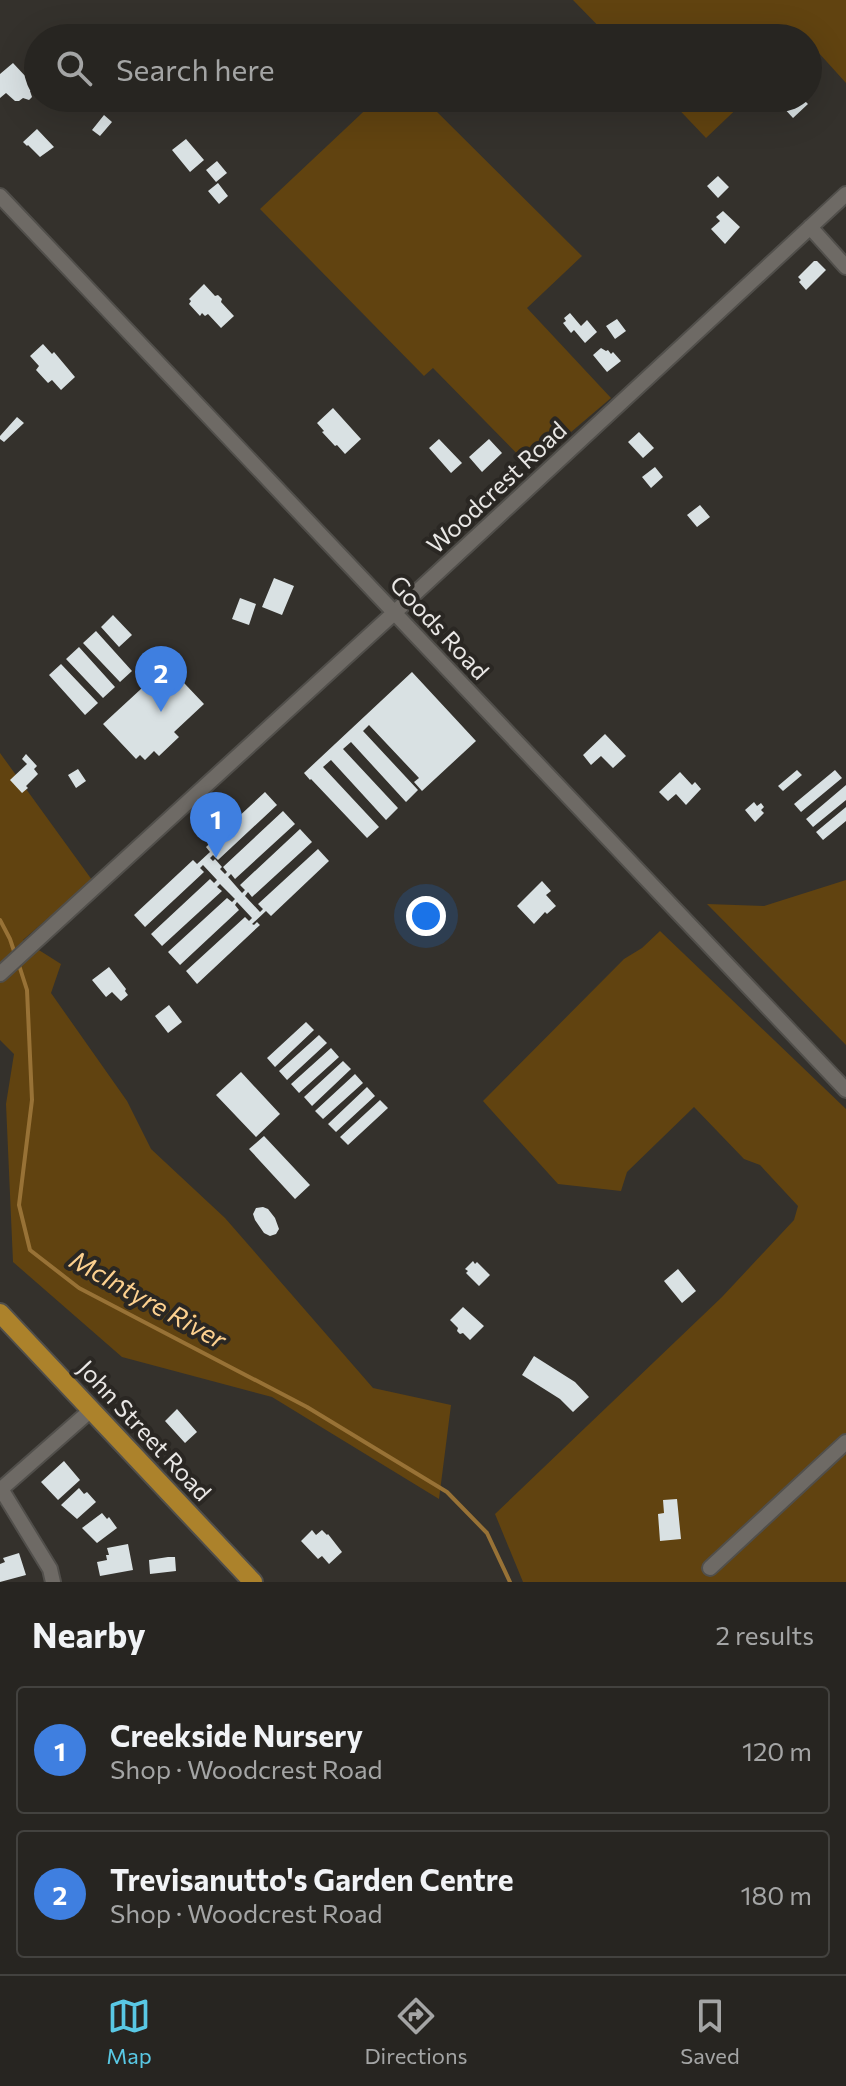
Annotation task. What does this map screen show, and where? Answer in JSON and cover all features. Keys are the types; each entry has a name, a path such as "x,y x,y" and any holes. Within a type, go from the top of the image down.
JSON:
{"main road":[{"name":"John Street Road","path":"0,1313 253,1582"}],"street":[{"name":"Woodcrest Road","path":"0,974 846,194"},
{"name":"Goods Road","path":"0,196 846,1090"},
{"path":"810,227 846,267"},
{"path":"53,1582 50,1569 1,1490 91,1410"},
{"path":"710,1568 846,1442"}],"shaded area":[{"path":"573,0 846,0 846,83 822,56 822,24 596,24"},
{"path":"363,112 437,112 582,256 527,308 611,398 530,467 433,368 424,376 260,209"},
{"path":"681,112 733,112 706,138"},
{"path":"0,753 92,880 23,940 61,964 51,993 127,1101 151,1149 225,1218 373,1388 451,1405 439,1499 272,1397 122,1357 13,1262 6,1104 14,1054 0,1040"},
{"path":"846,880 846,1045 707,904 764,906"},
{"path":"660,931 846,1109 846,1582 523,1582 495,1514 722,1297 794,1220 798,1206 760,1165 744,1159 694,1107 627,1172 621,1191 558,1184 483,1101 624,959"}],"building":[{"path":"13,63 24,75 24,98 15,101 6,93 0,98 0,74"},
{"path":"104,115 112,122 100,136 92,130"},
{"path":"37,129 54,147 40,157 23,142"},
{"path":"186,139 204,160 190,172 172,150"},
{"path":"217,161 227,173 216,182 206,170"},
{"path":"718,176 729,187 718,198 707,186"},
{"path":"218,183 228,196 219,204 208,191"},
{"path":"723,211 740,227 725,244 711,229 720,221 716,217"},
{"path":"814,261 826,270 806,290 798,277"},
{"path":"204,284 222,299 221,302 234,316 221,328 208,314 205,316 202,313 200,316 189,304 189,299"},
{"path":"570,313 581,326 587,320 597,332 585,343 563,323"},
{"path":"617,319 626,331 615,339 606,326"},
{"path":"43,344 75,377 61,390 52,380 48,383 36,370 39,366 30,356"},
{"path":"601,348 611,354 613,352 621,361 607,372 593,355"},
{"path":"333,408 361,439 345,454 317,423"},
{"path":"17,417 24,423 4,442 0,436"},
{"path":"639,432 654,448 643,458 628,442"},
{"path":"439,439 462,463 451,473 429,448"},
{"path":"489,439 502,453 482,472 469,457"},
{"path":"655,467 663,477 651,488 642,477"},
{"path":"700,505 710,517 697,527 687,515"},
{"path":"274,578 294,586 282,615 262,607"},
{"path":"240,598 256,604 249,625 232,619"},
{"path":"113,615 132,635 119,647 101,627"},
{"path":"96,631 132,671 120,682 83,643"},
{"path":"79,647 115,687 103,698 66,659"},
{"path":"61,664 98,703 85,715 49,675"},
{"path":"167,665 204,704 174,732 179,737 159,756 154,751 145,760 140,755 136,759 103,724"},
{"path":"412,672 476,741 422,791 414,782 419,778 369,725 363,731 418,790 406,802 351,742 343,749 398,808 386,820 331,760 323,767 379,827 367,838 304,773"},
{"path":"605,734 626,756 613,768 601,756 591,765 583,755"},
{"path":"26,754 37,766 34,769 38,774 22,793 10,780 27,764 22,759"},
{"path":"78,769 86,781 76,788 68,775"},
{"path":"797,770 802,775 783,791 778,786"},
{"path":"835,770 842,778 801,812 794,804"},
{"path":"680,772 692,785 695,782 701,789 686,805 676,794 668,801 659,792"},
{"path":"846,785 846,800 813,827 806,819"},
{"path":"265,792 277,805 218,860 213,855 210,858 215,859 225,874 227,872 223,867 283,811 295,824 235,879 231,874 228,877 242,893 245,890 240,885 300,829 312,842 252,897 248,892 245,896 260,912 263,909 258,904 318,849 329,861 271,916 266,911 252,924 257,922 260,925 197,984 186,971 245,917 249,921 252,918 237,902 235,905 239,910 180,965 168,952 227,898 232,902 235,899 220,884 217,887 222,891 162,946 151,934 210,879 214,883 217,880 203,865 200,868 204,872 145,927 134,915 193,860 197,864 210,852 206,847"},
{"path":"754,802 764,807 761,810 764,813 755,822 745,810"},
{"path":"846,807 846,821 823,840 816,832"},
{"path":"542,881 551,891 546,895 556,906 534,924 517,906"},
{"path":"109,967 126,989 128,995 121,1001 112,992 106,997 92,980"},
{"path":"169,1005 182,1022 168,1033 155,1016"},
{"path":"306,1022 314,1030 275,1067 267,1058"},
{"path":"319,1035 327,1043 287,1080 279,1071"},
{"path":"331,1048 339,1057 299,1093 291,1084"},
{"path":"343,1061 351,1069 312,1106 304,1097"},
{"path":"241,1072 280,1114 256,1137 216,1095"},
{"path":"355,1074 363,1083 323,1119 315,1111"},
{"path":"367,1087 375,1096 336,1132 328,1124"},
{"path":"380,1100 388,1108 348,1145 340,1137"},
{"path":"264,1136 310,1185 295,1199 249,1149"},
{"path":"263,1207 275,1218 279,1229 276,1234 270,1236 264,1233 255,1220 253,1214 256,1208"},
{"path":"473,1261 490,1275 479,1286 465,1269"},
{"path":"678,1269 696,1291 682,1303 664,1281"},
{"path":"463,1307 484,1326 470,1340 457,1331 458,1328 450,1320"},
{"path":"534,1356 575,1382 589,1397 573,1412 560,1399 522,1375"},
{"path":"177,1409 197,1432 185,1443 165,1421"},
{"path":"64,1461 80,1480 58,1500 41,1482"},
{"path":"79,1488 96,1502 77,1519 61,1505"},
{"path":"677,1499 681,1539 660,1541 658,1514 664,1513 663,1500"},
{"path":"102,1513 117,1528 97,1543 82,1528"},
{"path":"312,1530 316,1535 322,1530 328,1534 342,1552 329,1564 322,1556 318,1559 301,1541"},
{"path":"128,1544 133,1570 100,1576 97,1562 107,1560 107,1548"},
{"path":"19,1553 26,1575 0,1582 0,1564 5,1562 3,1558"},
{"path":"175,1557 176,1571 150,1574 149,1560"}],"waterway":[{"name":"McIntyre River","path":"0,920 15,954"},
{"name":"McIntyre River","path":"18,962 27,990 32,1100 19,1205 30,1250 79,1288 307,1407 447,1492 487,1533 510,1582"}],"place":[{"name":"Trevisanutto's Garden Centre","path":"161,712"},
{"name":"Creekside Nursery","path":"216,858"}]}
